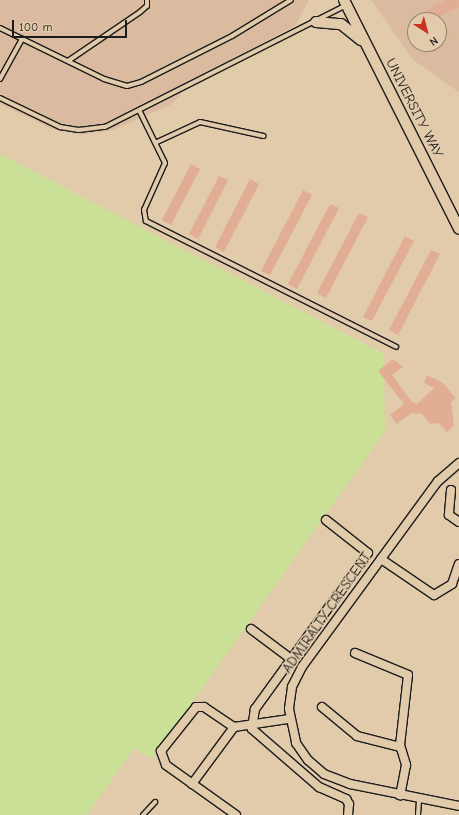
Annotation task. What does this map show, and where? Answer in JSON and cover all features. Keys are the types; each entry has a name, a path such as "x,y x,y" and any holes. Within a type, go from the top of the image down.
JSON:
{"street":[{"name":"UNIVERSITY WAY","path":"345,2 459,229"},
{"path":"316,22 343,25 368,49"},
{"name":"ADMIRALTY CRESCENT","path":"459,463 442,475 296,677 290,696 289,719 300,749 319,771 342,782 459,806"},
{"path":"451,490 449,515 459,522"},
{"path":"326,520 368,553 253,712 252,725 253,733 309,779 346,799 349,804 348,815"},
{"path":"381,558 434,595 452,584 459,564"},
{"path":"251,629 291,659"},
{"path":"356,652 408,675 400,747 406,761 400,795"},
{"path":"236,815 192,784 160,758 161,751 192,708 204,707 234,727 289,719"},
{"path":"322,707 357,736 400,747"},
{"path":"192,784 234,727"}],"lane":[{"path":"68,61 140,12 147,6 147,0"},
{"path":"0,28 113,83 134,85 251,26 291,0"},
{"path":"0,98 51,124 75,130 105,127 140,112 316,22 345,2"},
{"path":"0,79 22,39"},
{"path":"140,112 166,163 144,210 150,224 396,347"},
{"path":"156,142 200,122 263,136"},
{"path":"418,815 419,799"},
{"path":"143,815 155,802"}],"shaded area":[{"path":"0,0 309,0 295,26 177,87 181,95 170,105 113,130 81,135 52,129 0,104"},
{"path":"371,0 459,0 459,92 413,60 407,52 447,52 447,12 407,12 407,51"}],"green space":[{"path":"0,154 384,354 385,431 152,759 134,748 87,815 0,815"}],"building":[{"path":"446,0 459,0 459,7 447,13 425,11"},
{"path":"447,29 450,34 447,35"},
{"path":"191,164 200,169 171,225 162,220"},
{"path":"219,176 228,180 198,239 189,234"},
{"path":"250,179 259,184 224,252 215,247"},
{"path":"303,190 312,195 270,275 261,271"},
{"path":"330,204 339,208 297,289 288,284"},
{"path":"359,213 368,217 326,298 317,293"},
{"path":"405,236 414,241 372,321 363,317"},
{"path":"431,250 440,254 398,335 389,330"},
{"path":"393,359 403,367 392,375 412,402 417,404 434,388 424,383 427,375 443,383 456,398 451,402 454,426 447,432 439,423 430,424 422,414 411,413 397,424 390,415 404,404 378,371"}]}
